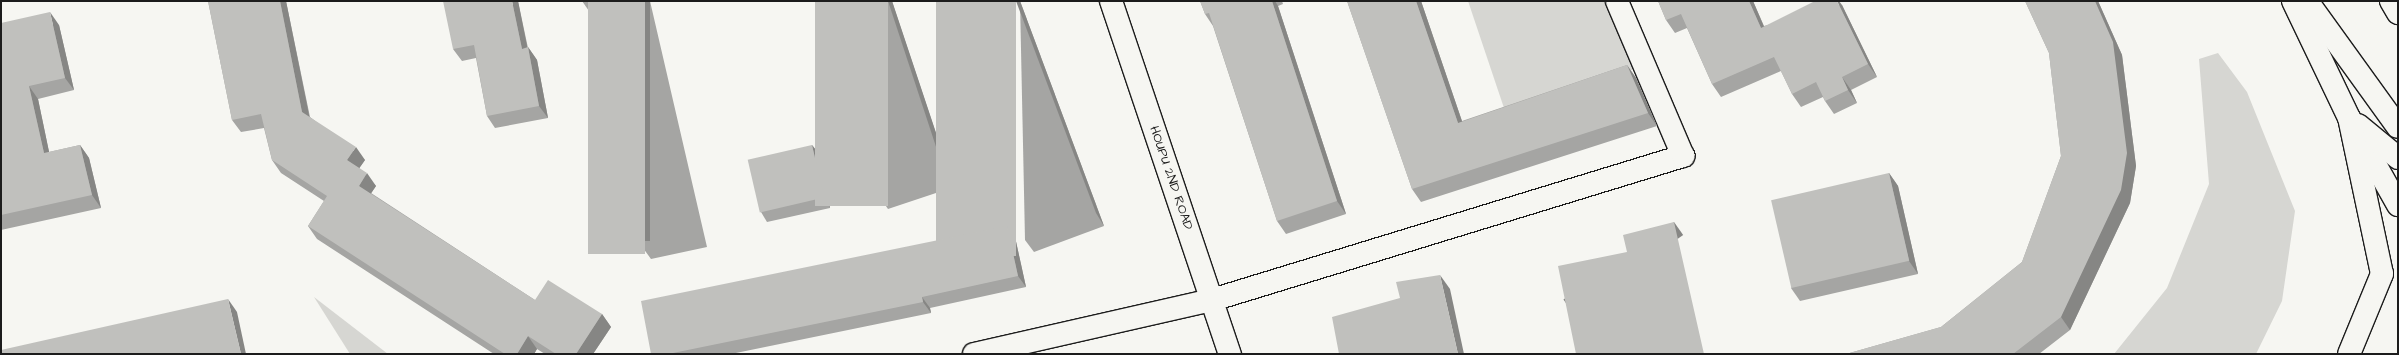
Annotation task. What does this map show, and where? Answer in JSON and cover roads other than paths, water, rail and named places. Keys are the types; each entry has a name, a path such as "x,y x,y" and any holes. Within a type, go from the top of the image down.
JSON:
{"main road":[{"name":"HOUPU 2ND ROAD","path":"1111,1 1230,354"},
{"path":"974,354 1212,300 1683,156 1617,1"},
{"path":"2293,1 2349,118 2398,206"},
{"path":"2307,1 2398,127"},
{"path":"2391,1 2398,13"},
{"path":"2349,118 2398,158"},
{"path":"2349,118 2382,274 2349,354"}]}
